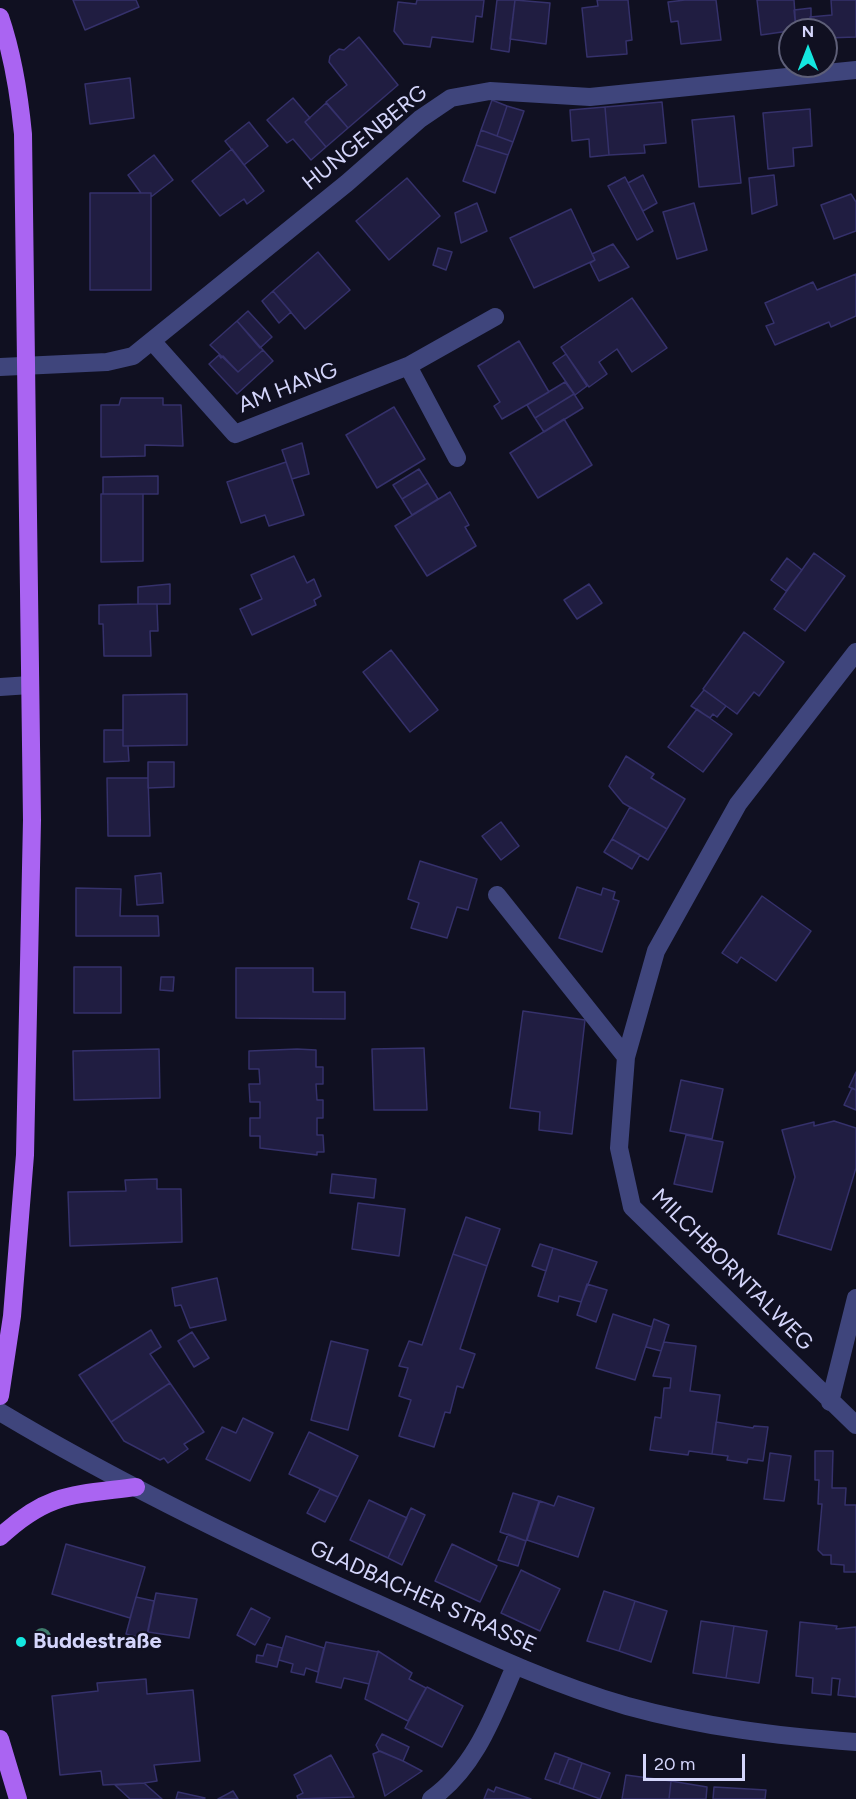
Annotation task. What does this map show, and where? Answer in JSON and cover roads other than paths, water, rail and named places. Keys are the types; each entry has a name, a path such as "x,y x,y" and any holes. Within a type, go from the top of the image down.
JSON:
{"main road":[{"path":"0,17 10,46 19,90 23,134 32,820 25,1155 12,1316 0,1396"},
{"path":"0,1537 36,1507 62,1496 136,1487"},
{"path":"0,1739 18,1799"}],"street":[{"name":"HUNGENBERG","path":"0,367 107,362 133,356 347,183 420,119 451,98 490,91 590,97 856,70"},
{"name":"AM HANG","path":"152,341 235,434 408,366 495,317"},
{"path":"408,366 457,458"},
{"name":"MILCHBORNTALWEG","path":"856,652 738,804 656,951 626,1057 619,1148 632,1206 856,1425"},
{"path":"0,687 30,685"},
{"path":"497,895 626,1057"},
{"path":"830,1402 856,1298"},
{"name":"GLADBACHER STRASSE","path":"0,1412 62,1449 267,1554 515,1666 604,1698 689,1721 745,1732 856,1742"},
{"path":"431,1799 446,1789 471,1759 515,1666"}],"place":[{"name":"Buddestraße","path":"21,1642"}]}
